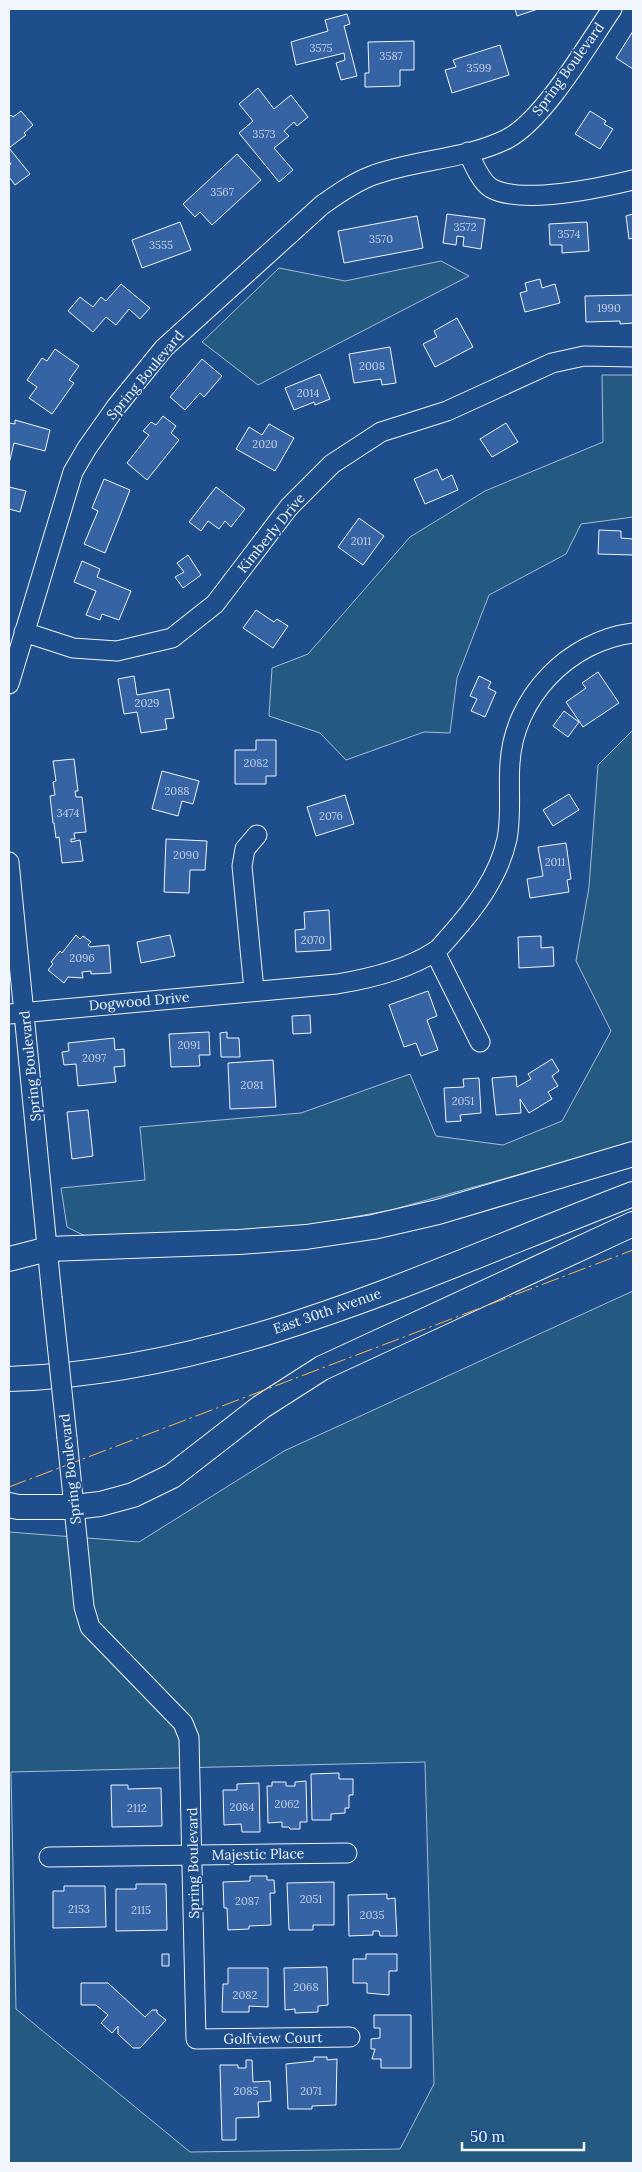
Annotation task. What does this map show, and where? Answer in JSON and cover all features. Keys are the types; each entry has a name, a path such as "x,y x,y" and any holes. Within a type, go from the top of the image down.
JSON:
{"main road":[{"path":"9,1259 48,1249 248,1242 306,1237 373,1227 438,1212 633,1154"},
{"name":"East 30th Avenue","path":"9,1379 35,1378 125,1367 168,1359 296,1324 633,1194"},
{"path":"9,1505 18,1507 74,1507 100,1504 133,1495 172,1476 261,1407 322,1368 633,1224"}],"street":[{"name":"Spring Boulevard","path":"9,684 73,472 116,407 164,348 322,205 348,186 372,176 468,152 508,138 526,125 542,108 612,9"},
{"path":"468,152 490,187 512,195 560,194 633,180"},
{"name":"Kimberly Drive","path":"24,632 73,648 117,652 172,638 215,604 289,507 326,470 381,432 447,412 552,363 584,356 633,356"},
{"name":"Dogwood Drive","path":"17,1013 254,990 337,984 370,979 435,952 468,916 484,892 496,868 506,840 510,812 510,762 516,732 527,706 542,683 566,659 591,645 618,635 633,633"},
{"path":"254,990 242,866 245,849 256,835"},
{"name":"Spring Boulevard","path":"9,862 17,1013 48,1249 84,1607 90,1627 183,1723 189,1738 196,2039"},
{"path":"435,952 480,1042"},
{"name":"Majestic Place","path":"49,1856 348,1853"},
{"name":"Golfview Court","path":"196,2039 350,2037"}],"shaded area":[{"path":"441,261 469,276 258,385 202,342 279,268 345,281"},
{"path":"602,375 633,375 633,517 581,524 566,554 489,595 457,678 450,733 424,732 346,760 320,733 269,716 272,668 308,654 410,537 485,491 603,442"},
{"path":"633,730 633,1143 391,1210 310,1225 205,1232 85,1236 67,1227 61,1188 145,1180 140,1127 301,1113 410,1074 436,1136 503,1145 562,1121 611,1031 576,961 589,887 598,765"},
{"path":"633,1291 633,2163 9,2163 9,1532 139,1542 284,1451","holes":["425,1762 434,2084 400,2149 190,2152 16,2009 11,1772"]}],"building":[{"path":"515,9 538,9 517,16"},
{"path":"347,14 350,24 344,26 357,76 341,80 336,63 345,60 344,53 296,65 291,42 328,31 325,20"},
{"path":"633,31 633,69 616,58"},
{"path":"414,41 414,70 400,70 400,86 365,87 365,73 369,73 368,42"},
{"path":"500,45 509,75 452,93 445,70 456,67 453,60"},
{"path":"258,88 274,109 291,95 308,117 297,126 294,122 284,131 289,136 274,148 293,170 279,182 239,133 253,121 239,104"},
{"path":"21,111 33,125 24,133 26,135 9,148 9,117 11,115 13,117"},
{"path":"590,111 606,121 604,124 613,129 600,149 575,134"},
{"path":"9,148 30,174 15,185 9,177 9,165 11,164 9,161"},
{"path":"237,154 261,180 212,225 200,212 195,217 183,204"},
{"path":"447,214 485,219 481,249 463,246 464,237 457,236 456,245 443,243"},
{"path":"633,214 633,238 629,239 626,216"},
{"path":"417,216 423,248 344,263 338,231"},
{"path":"180,222 191,250 142,268 132,240"},
{"path":"587,222 589,251 562,253 562,245 550,245 549,224"},
{"path":"540,279 542,288 555,284 560,303 525,312 520,293 527,291 525,283"},
{"path":"121,284 150,308 140,319 129,309 116,325 106,317 93,332 68,311 80,297 93,307 101,297 106,301"},
{"path":"633,295 633,323 620,324 620,321 586,322 585,296"},
{"path":"457,318 473,347 435,367 423,344 437,337 434,331"},
{"path":"390,347 396,383 382,385 381,379 354,383 349,354"},
{"path":"55,349 79,366 69,380 74,383 52,414 29,398 37,387 27,380 42,358 47,361"},
{"path":"202,359 222,376 204,397 200,393 185,410 170,397"},
{"path":"320,374 330,399 315,405 314,402 294,410 285,388"},
{"path":"163,416 176,426 171,433 179,440 147,480 127,463 149,435 143,431 151,422 156,425"},
{"path":"15,420 50,430 45,451 14,443 9,464 9,423 15,424"},
{"path":"506,423 518,442 492,457 480,439"},
{"path":"269,424 294,438 275,471 236,449 249,427 262,435"},
{"path":"437,469 442,480 452,475 458,490 425,504 414,479"},
{"path":"104,479 130,490 105,553 84,544 98,511 92,508"},
{"path":"9,487 26,491 20,512 9,509"},
{"path":"216,487 245,509 231,527 225,521 219,529 208,521 201,531 189,522"},
{"path":"359,518 384,536 363,565 338,547"},
{"path":"599,530 621,531 621,538 633,539 633,555 598,554"},
{"path":"188,555 201,575 183,588 175,577 184,572 177,563"},
{"path":"82,561 100,569 97,577 131,591 119,620 102,614 100,620 86,615 96,591 74,582"},
{"path":"256,610 274,622 277,619 288,626 273,648 243,628"},
{"path":"598,672 619,703 583,727 566,702 586,688 582,683"},
{"path":"134,676 137,695 169,689 174,718 165,719 167,729 141,733 137,712 124,714 118,679"},
{"path":"479,676 491,682 488,688 496,692 485,717 471,711 477,699 470,696"},
{"path":"564,711 579,722 568,737 553,726"},
{"path":"256,740 276,740 276,776 266,776 266,784 235,784 235,750 256,750"},
{"path":"74,759 78,791 75,791 76,797 82,797 86,832 74,833 75,839 71,839 71,842 80,840 83,861 62,863 59,837 56,838 53,823 50,796 55,795 53,782 56,781 53,761"},
{"path":"162,771 199,781 193,804 182,801 178,816 152,809"},
{"path":"569,794 579,810 553,826 543,810"},
{"path":"345,795 354,824 316,836 307,807"},
{"path":"166,839 207,841 205,870 190,870 189,893 164,892"},
{"path":"566,843 571,879 567,880 569,892 530,898 527,879 543,876 538,847"},
{"path":"329,910 331,950 296,952 295,930 305,929 304,912"},
{"path":"76,935 80,939 83,936 91,942 88,945 90,947 109,945 111,973 91,974 91,971 82,972 83,978 68,977 64,983 48,970 53,964 51,962 60,951 62,953"},
{"path":"170,935 175,956 141,963 137,942"},
{"path":"541,936 541,948 553,947 554,966 519,968 518,937"},
{"path":"428,991 437,1016 427,1020 438,1050 421,1056 416,1043 404,1047 389,1005"},
{"path":"310,1015 311,1033 293,1034 292,1016"},
{"path":"209,1032 210,1055 199,1055 200,1066 171,1067 169,1034"},
{"path":"227,1032 227,1038 239,1038 240,1057 221,1057 220,1033"},
{"path":"114,1038 115,1050 124,1049 125,1066 114,1067 116,1082 78,1086 76,1064 64,1065 62,1052 69,1051 68,1043"},
{"path":"552,1059 559,1071 552,1076 558,1086 548,1092 552,1099 529,1113 520,1099 521,1113 496,1115 492,1078 516,1076 517,1087 531,1079 528,1074"},
{"path":"273,1060 276,1107 230,1109 228,1063"},
{"path":"479,1078 481,1113 460,1115 461,1121 446,1122 444,1088 464,1087 463,1079"},
{"path":"88,1110 93,1156 72,1159 67,1112"},
{"path":"339,1773 339,1779 353,1779 353,1795 349,1795 349,1808 345,1808 345,1813 331,1814 331,1820 312,1820 311,1774"},
{"path":"306,1781 307,1822 300,1822 300,1829 282,1827 282,1822 268,1823 267,1786 272,1786 272,1782 286,1782 286,1786 295,1786 295,1782"},
{"path":"259,1783 260,1832 242,1832 241,1824 224,1825 223,1790 237,1790 237,1784"},
{"path":"111,1785 128,1785 128,1789 161,1788 162,1826 112,1827"},
{"path":"250,1876 267,1876 267,1880 274,1880 275,1893 270,1893 271,1925 249,1926 249,1929 228,1930 227,1908 224,1908 223,1882 250,1881"},
{"path":"334,1882 334,1925 313,1925 313,1930 289,1930 287,1883"},
{"path":"136,1884 166,1884 167,1930 116,1931 116,1889 136,1889"},
{"path":"64,1886 105,1886 106,1927 53,1928 53,1891 64,1891"},
{"path":"387,1894 387,1899 395,1898 397,1936 380,1936 379,1931 373,1931 373,1935 349,1936 348,1895"},
{"path":"162,1954 169,1954 169,1966 162,1966"},
{"path":"366,1954 397,1954 397,1971 389,1971 389,1995 367,1993 367,1983 353,1983 353,1959 366,1959"},
{"path":"327,1967 328,2005 318,2006 318,2012 295,2013 295,2009 285,2010 284,1968"},
{"path":"228,1968 268,1968 268,2007 249,2006 249,2012 222,2012 223,1984 228,1984"},
{"path":"81,1983 108,1983 145,2017 152,2010 157,2010 157,2013 166,2020 140,2048 133,2048 118,2034 118,2026 112,2033 101,2023 108,2015 96,2005 81,2005"},
{"path":"374,2015 411,2015 411,2068 381,2068 381,2059 372,2059 375,2049 371,2049 371,2039 380,2038 380,2028 374,2028"},
{"path":"314,2057 327,2057 327,2060 337,2059 336,2105 312,2106 312,2109 288,2109 286,2064 314,2061"},
{"path":"246,2060 252,2060 253,2082 270,2081 271,2101 258,2102 259,2117 236,2118 236,2140 222,2140 220,2065 238,2065 238,2068 246,2068"}],"power":[{"path":"9,1487 633,1250"}]}
